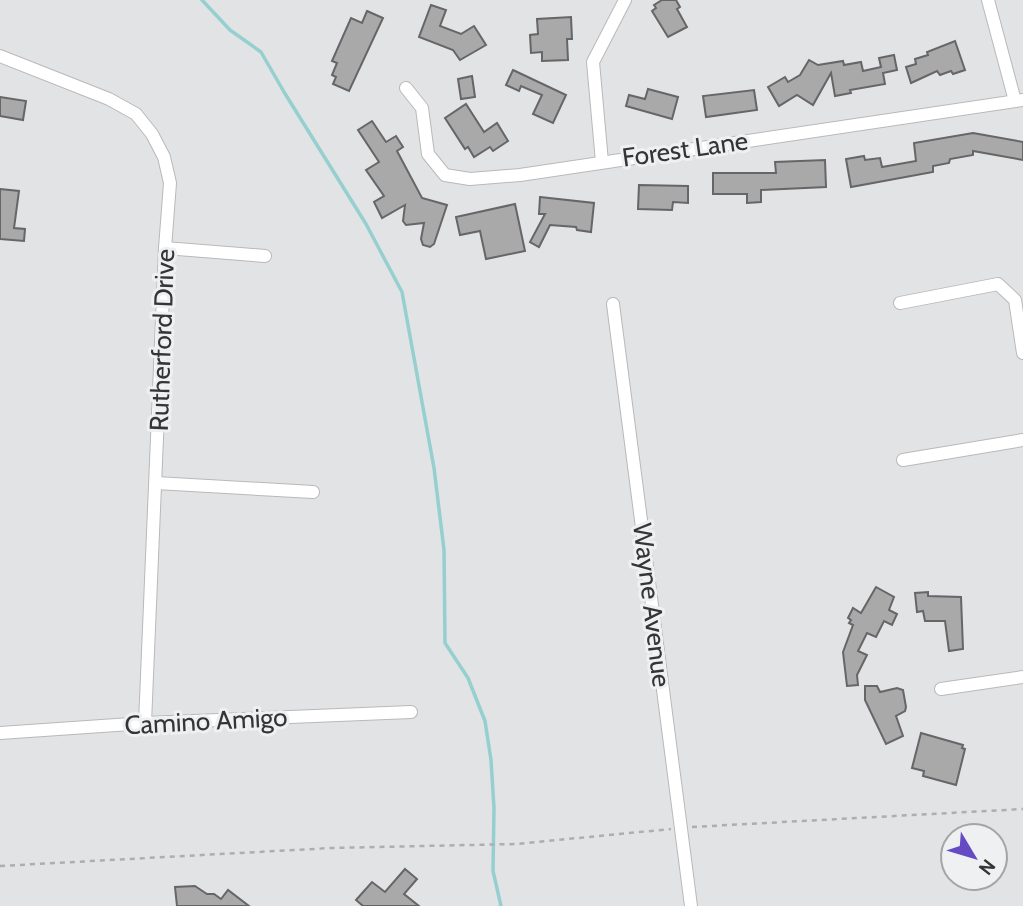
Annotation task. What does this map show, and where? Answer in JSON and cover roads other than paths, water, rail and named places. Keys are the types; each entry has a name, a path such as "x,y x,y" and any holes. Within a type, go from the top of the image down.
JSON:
{"street":[{"path":"603,162 593,62 625,0"},
{"path":"988,0 1019,100"},
{"name":"Rutherford Drive","path":"0,56 109,99 136,114 152,134 164,157 170,183 145,723"},
{"name":"Forest Lane","path":"406,88 422,108 428,154 444,175 470,179 520,175 1019,100"},
{"path":"165,248 265,256"},
{"path":"900,303 998,284 1015,300 1023,353"},
{"name":"Wayne Avenue","path":"613,304 691,906"},
{"path":"903,460 1023,440"},
{"path":"156,483 313,492"},
{"path":"941,689 1023,677"},
{"name":"Camino Amigo","path":"0,733 145,723 411,712"}],"waterway":[{"path":"202,0 230,30 261,52 366,224 402,292 434,468 444,550 445,643 468,678 485,721 494,808 493,871 501,906"}]}
